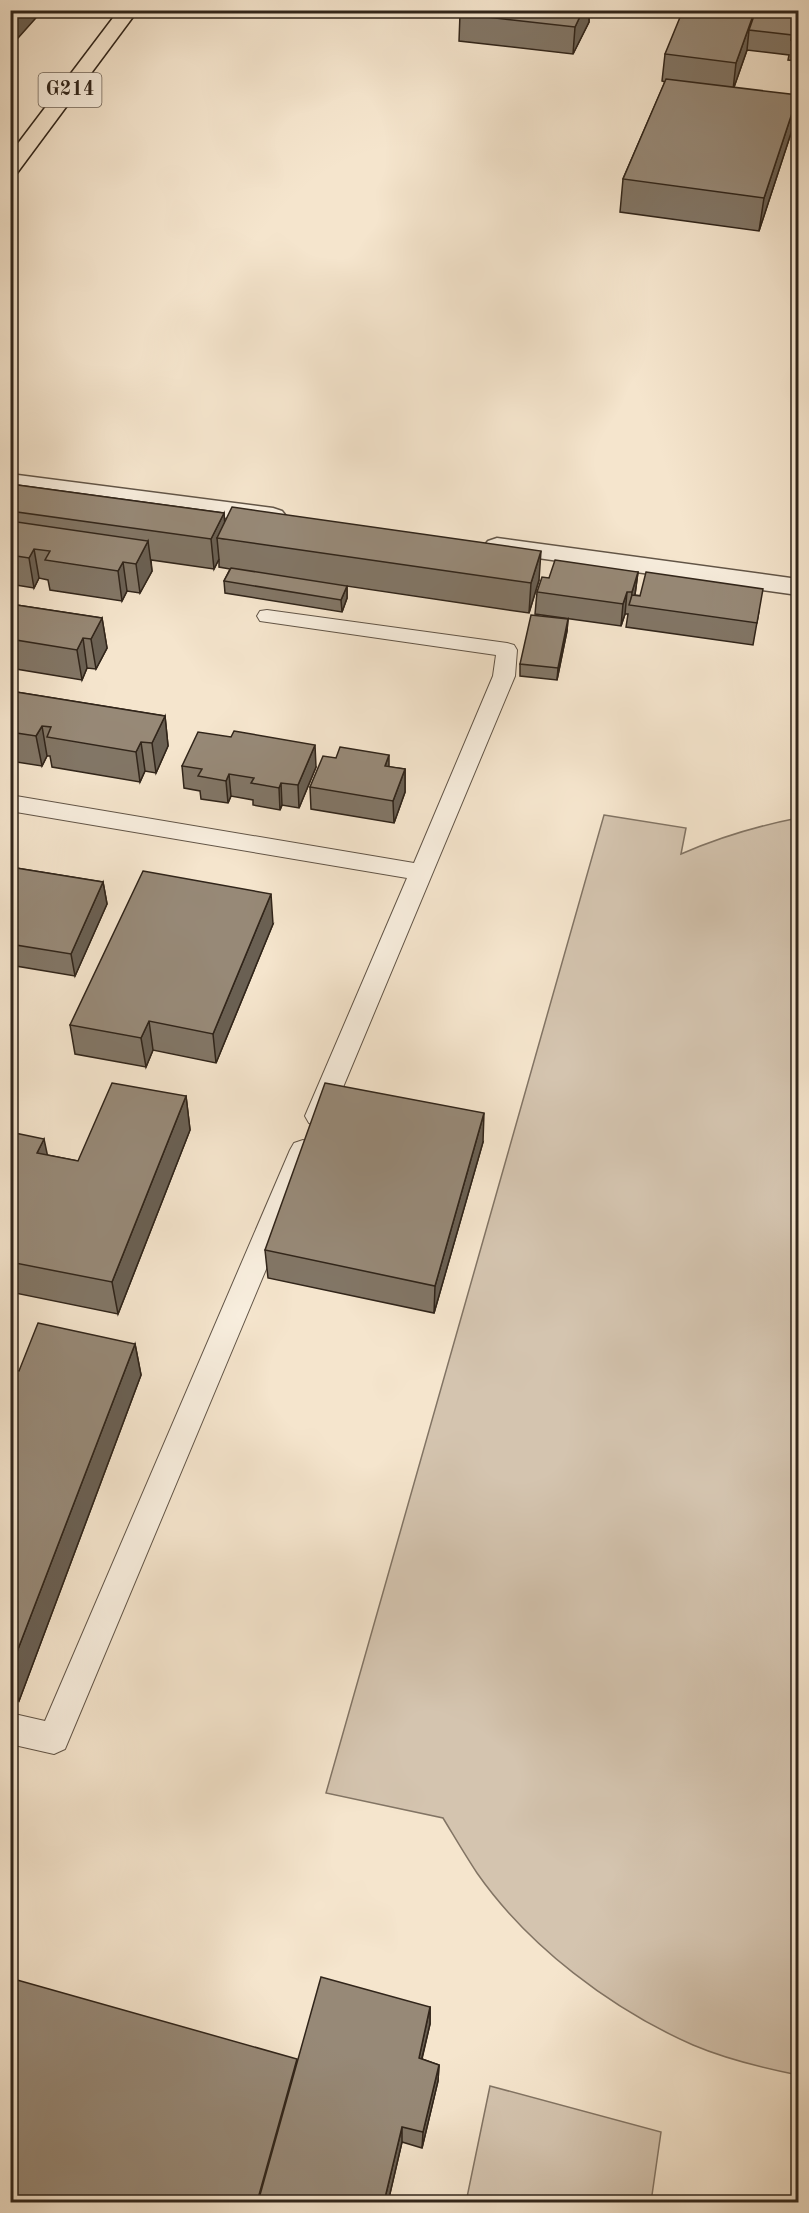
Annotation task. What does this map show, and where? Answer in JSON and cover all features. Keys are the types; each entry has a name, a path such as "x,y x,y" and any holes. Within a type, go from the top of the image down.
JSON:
{"highway":[{"name":"G214","path":"10,169 129,10"}],"street":[{"path":"758,10 798,15"},
{"path":"10,481 293,519"},
{"path":"469,543 798,587"}],"lane":[{"path":"10,1728 54,1738 504,676 507,650 267,616"},
{"path":"10,803 421,872"}],"shaded area":[{"path":"604,815 686,828 681,854 739,833 798,818 798,2075 745,2063 693,2045 662,2030 602,1994 573,1973 521,1926 477,1873 443,1818 326,1793"},
{"path":"490,2086 661,2132 651,2202 466,2202"}],"building":[{"path":"462,10 583,10 575,27 460,14"},
{"path":"683,10 755,10 736,63 665,54"},
{"path":"756,10 798,15 798,41 791,40 792,35 749,30"},
{"path":"666,79 798,95 764,198 623,179"},
{"path":"10,484 224,513 211,539 10,511"},
{"path":"232,507 541,551 531,583 217,538"},
{"path":"10,521 148,541 136,564 123,562 118,571 45,560 50,551 34,549 29,558 10,555"},
{"path":"555,560 638,572 632,592 627,592 623,604 537,592 542,577 549,578"},
{"path":"231,568 347,586 341,600 224,581"},
{"path":"646,572 763,589 757,623 629,605 632,595 640,596"},
{"path":"10,604 102,618 91,639 83,638 77,650 10,639"},
{"path":"531,615 568,619 558,668 520,664"},
{"path":"10,691 165,716 152,743 141,742 136,752 47,737 51,727 42,726 36,736 10,732"},
{"path":"234,731 315,745 298,785 281,783 279,788 251,783 254,778 229,774 226,781 198,776 202,769 182,766 198,732 231,737"},
{"path":"340,747 389,755 385,766 405,769 393,801 310,787 323,756 336,758"},
{"path":"10,867 103,882 71,954 10,944"},
{"path":"143,871 271,894 213,1034 149,1021 141,1038 70,1025"},
{"path":"112,1083 186,1096 112,1282 10,1262 10,1132 44,1139 37,1153 78,1161"},
{"path":"325,1083 484,1113 435,1286 265,1250"},
{"path":"38,1323 135,1344 10,1670 10,1369 19,1371"},
{"path":"321,1977 430,2007 419,2058 439,2065 423,2132 402,2127 384,2202 258,2202"},
{"path":"10,1978 297,2059 257,2202 10,2202"}]}
